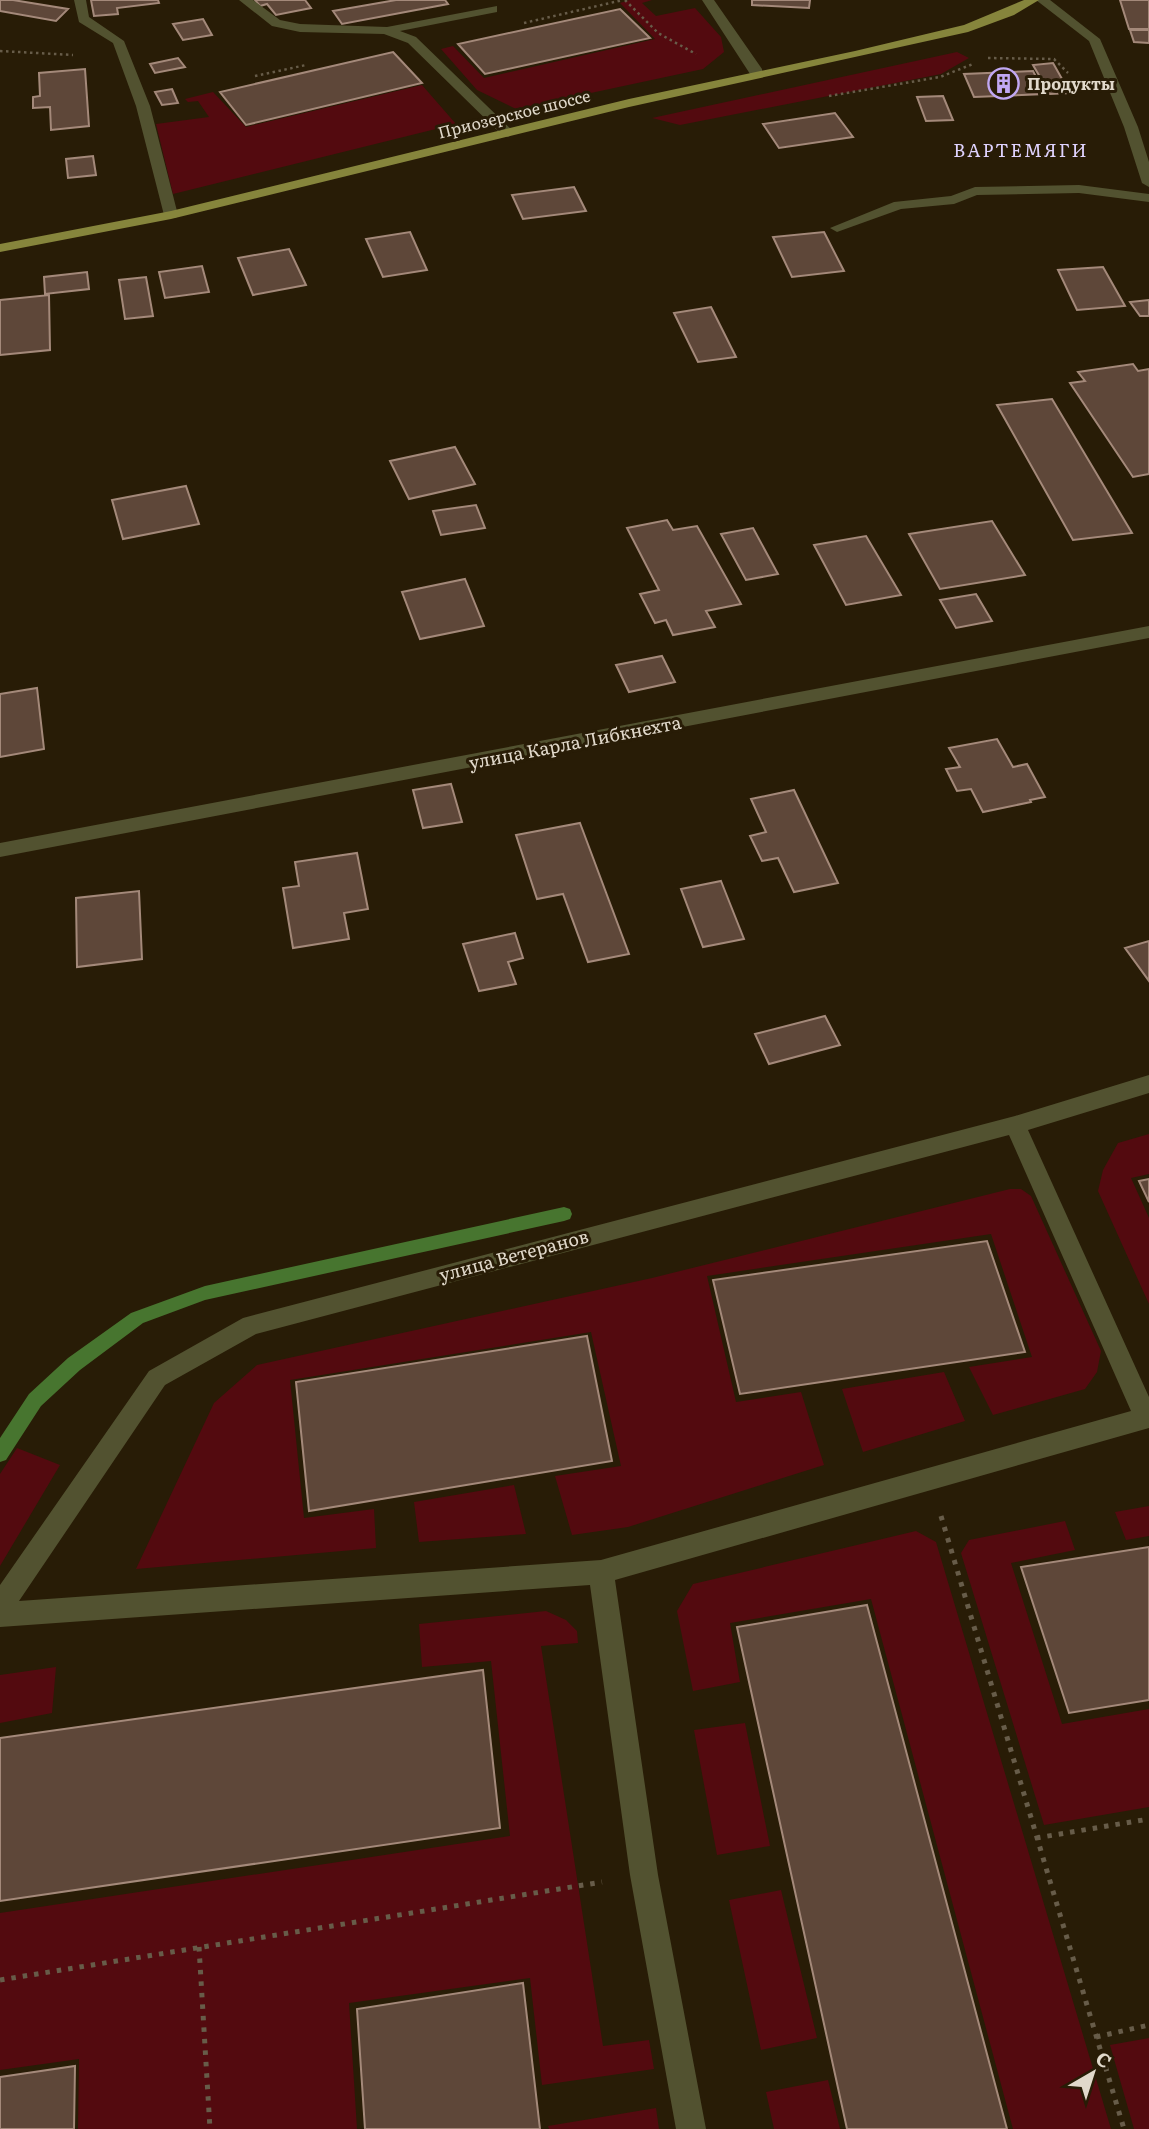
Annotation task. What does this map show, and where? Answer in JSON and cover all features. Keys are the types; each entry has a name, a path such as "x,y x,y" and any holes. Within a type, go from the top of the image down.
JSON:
{"main road":[{"name":"Приозерское шоссе","path":"0,248 171,215 757,71 855,55 968,28 1033,0"}],"street":[{"path":"80,0 83,19 118,41 143,106 171,215"},
{"path":"245,0 276,23 300,28 386,30 493,9"},
{"path":"708,0 757,71"},
{"path":"1042,0 1094,39 1131,127 1149,183"},
{"path":"386,30 412,40 508,133"},
{"path":"837,228 900,205 954,200 975,191 1079,189 1149,198"},
{"name":"улица Карла Либкнехта","path":"0,850 1149,632"},
{"name":"улица Ветеранов","path":"0,1607 157,1378 251,1325 1016,1125 1149,1084"},
{"path":"0,1615 601,1572 1148,1417 1016,1125"},
{"path":"601,1572 644,1875 691,2129"}],"path":[{"path":"625,0 658,33 696,54 757,71"},
{"path":"0,51 123,58"},
{"path":"930,1478 1124,2129"},
{"path":"1036,1838 1149,1819"},
{"path":"0,1980 644,1875"},
{"path":"199,1947 210,2129"},
{"path":"1096,2037 1149,2025"}],"shaded area":[{"path":"652,0 642,3 656,16 695,8 721,37 724,52 703,69 516,109 477,90 441,49 453,46 484,78 655,39 620,3"},
{"path":"957,52 969,58 941,74 680,125 652,118"},
{"path":"422,85 456,124 173,194 156,124 209,117 198,101 188,102 185,99 213,92 246,127"},
{"path":"1149,1134 1149,1174 1131,1178 1149,1218 1149,1304 1098,1191 1103,1170 1118,1143"},
{"path":"1010,1189 1021,1189 1031,1196 1101,1351 1097,1372 1085,1389 993,1415 969,1367 1032,1357 991,1234 707,1276 736,1402 801,1392 824,1465 628,1527 572,1535 555,1476 621,1466 591,1332 290,1380 304,1518 374,1509 376,1548 136,1569 214,1403 257,1365 652,1278"},
{"path":"944,1372 965,1421 863,1452 842,1389"},
{"path":"17,1448 60,1465 0,1566 0,1474"},
{"path":"514,1485 526,1534 419,1542 414,1502"},
{"path":"1149,1506 1149,1536 1126,1540 1115,1512"},
{"path":"1065,1521 1075,1550 1011,1563 1062,1724 1149,1709 1149,1807 1044,1825 961,1553 969,1540"},
{"path":"916,1531 936,1542 1111,2129 1013,2129 871,1599 730,1623 740,1682 693,1691 677,1611 693,1584"},
{"path":"546,1611 566,1620 577,1631 578,1643 541,1646 603,2046 649,2040 654,2069 542,2085 530,1978 349,2003 357,2129 78,2129 79,2059 0,2070 0,1913 510,1836 491,1661 422,1667 419,1624"},
{"path":"56,1667 52,1713 0,1723 0,1675"},
{"path":"745,1723 770,1846 717,1855 694,1730"},
{"path":"781,1890 817,2038 761,2050 729,1900"},
{"path":"1149,2038 1149,2129 1134,2129 1110,2045"},
{"path":"828,2080 840,2129 774,2129 766,2092"},
{"path":"656,2108 659,2129 549,2129 548,2126"}],"building":[{"path":"0,0 68,9 56,21 0,11"},
{"path":"91,0 158,0 159,3 117,8 118,14 94,16"},
{"path":"255,0 305,0 311,8 276,15 267,4 260,6"},
{"path":"396,0 445,0 448,4 342,24 333,11"},
{"path":"752,0 810,0 809,8 752,5"},
{"path":"1120,0 1149,0 1149,29 1129,29"},
{"path":"620,9 650,38 485,74 458,44"},
{"path":"203,19 212,35 183,40 173,24"},
{"path":"1130,30 1149,30 1149,43 1134,42"},
{"path":"393,52 422,83 246,125 220,92"},
{"path":"178,58 185,67 155,73 150,64"},
{"path":"1053,63 1070,93 1050,94 1033,65"},
{"path":"85,69 89,126 51,130 50,107 33,108 33,97 40,96 39,73"},
{"name":"Продукты","path":"1033,71 1045,94 974,97 964,74"},
{"path":"172,89 178,103 162,105 155,92"},
{"path":"943,96 953,120 926,121 917,97"},
{"path":"835,113 853,137 779,148 763,124"},
{"path":"93,156 96,175 68,178 66,159"},
{"path":"574,187 586,211 523,219 512,195"},
{"path":"410,232 427,270 383,277 366,239"},
{"path":"824,232 844,271 792,277 773,237"},
{"path":"289,249 306,285 253,295 238,258"},
{"path":"202,266 209,292 165,298 159,272"},
{"path":"1103,267 1125,306 1077,310 1058,270"},
{"path":"87,272 89,289 45,294 44,277"},
{"path":"146,277 153,316 125,319 119,280"},
{"path":"49,295 50,350 0,355 0,300"},
{"path":"1149,300 1149,316 1140,316 1130,302"},
{"path":"711,307 736,357 698,362 674,313"},
{"path":"1133,364 1138,371 1149,369 1149,474 1133,477 1070,383 1085,381 1078,372"},
{"path":"1052,399 1132,533 1073,540 997,405"},
{"path":"455,447 475,484 409,499 390,461"},
{"path":"186,486 199,524 123,539 112,500"},
{"path":"476,505 485,528 441,535 433,511"},
{"path":"667,520 673,530 697,526 741,604 706,611 715,627 673,635 666,620 655,623 640,594 659,590 627,528"},
{"path":"992,521 1025,575 940,589 909,534"},
{"path":"753,528 778,574 746,580 721,534"},
{"path":"866,536 901,595 846,605 814,545"},
{"path":"465,579 484,626 420,639 402,592"},
{"path":"976,594 992,621 956,628 940,600"},
{"path":"662,656 675,682 629,692 616,665"},
{"path":"37,688 44,749 0,757 0,694"},
{"path":"997,739 1013,767 1027,764 1045,797 983,812 971,789 957,791 946,769 960,767 949,748"},
{"path":"451,784 462,822 423,828 413,790"},
{"path":"794,790 838,883 794,892 778,858 762,861 750,836 766,832 751,799"},
{"path":"580,823 629,954 588,962 563,894 537,899 516,835"},
{"path":"357,853 368,909 344,913 349,939 293,948 283,888 299,886 295,862"},
{"path":"721,881 744,939 703,947 681,889"},
{"path":"139,891 142,959 77,967 76,898"},
{"path":"515,933 523,958 508,962 516,984 479,991 463,944"},
{"path":"1149,941 1149,981 1125,948"},
{"path":"825,1016 840,1045 769,1064 755,1034"},
{"path":"1149,1179 1149,1202 1139,1181"},
{"path":"987,1241 1025,1352 740,1394 713,1280"},
{"path":"587,1336 612,1461 309,1511 296,1382"},
{"path":"1149,1547 1149,1700 1069,1713 1021,1567"},
{"path":"867,1605 1007,2129 847,2129 737,1627"},
{"path":"483,1670 500,1828 0,1901 0,1738"},
{"path":"523,1983 540,2129 365,2129 357,2009"},
{"path":"75,2066 74,2129 0,2129 0,2077"}],"waterway":[{"path":"0,1454 35,1400 74,1364 137,1318 205,1293 564,1214"}],"place":[{"name":"Продукты","path":"1004,84"}],"district":[{"name":"ВАРТЕМЯГИ","path":"1021,151"}]}
